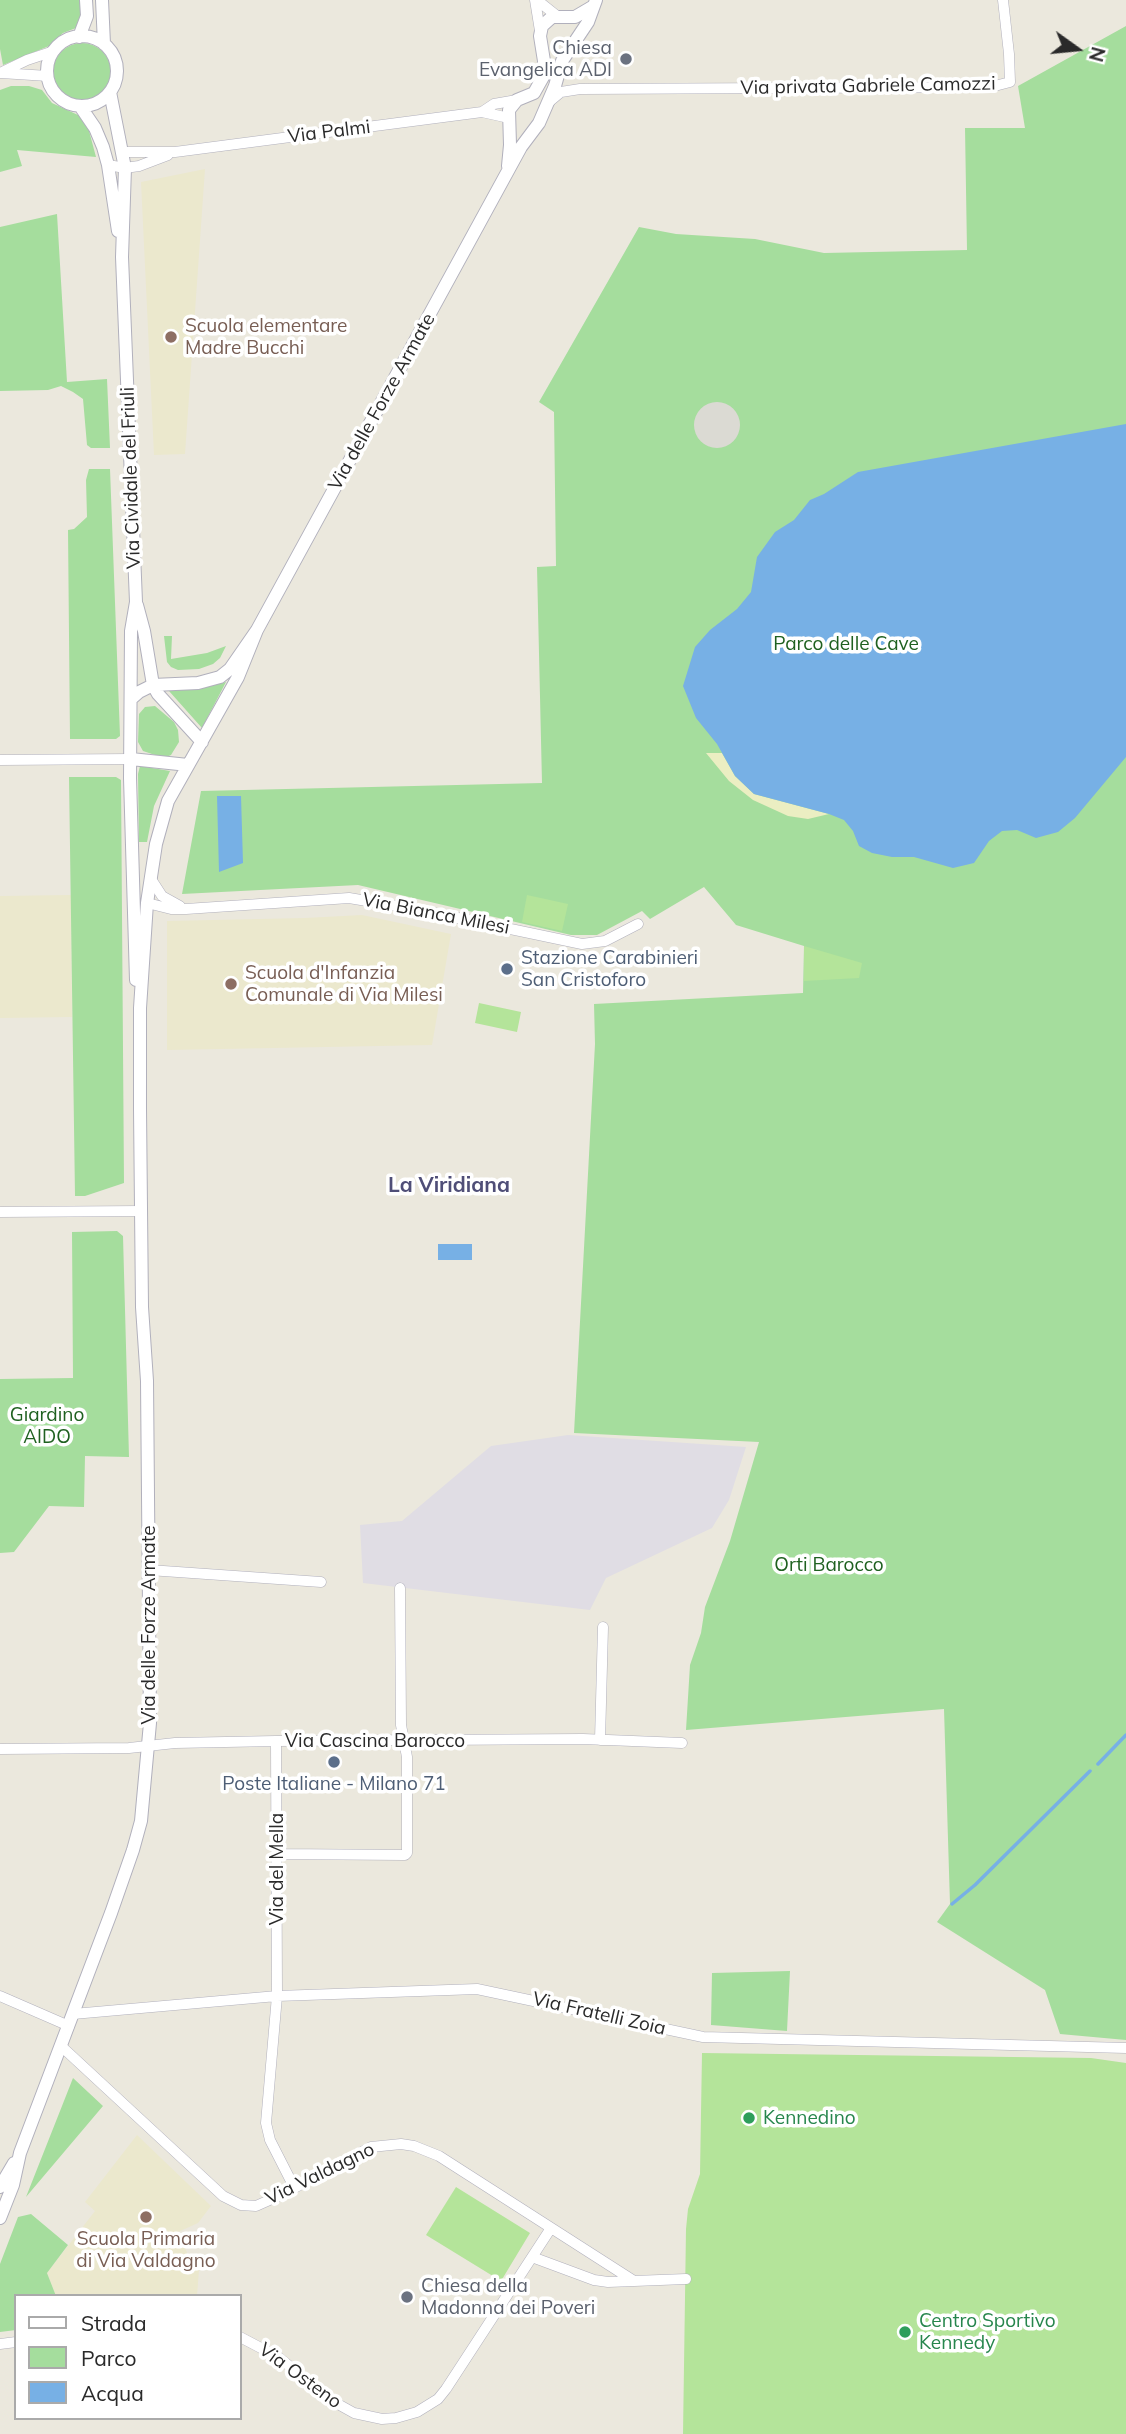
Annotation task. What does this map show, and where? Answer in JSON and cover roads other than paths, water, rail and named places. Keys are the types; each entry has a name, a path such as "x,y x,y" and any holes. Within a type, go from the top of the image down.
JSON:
{"street":[{"path":"79,37 87,16 86,0"},
{"path":"102,0 104,44"},
{"name":"Via delle Forze Armate","path":"536,0 571,20 576,28 573,46"},
{"name":"Via delle Forze Armate","path":"507,173 509,110 520,99 534,93 543,77 536,0"},
{"name":"Via privata Gabriele Camozzi","path":"567,90 991,87 1010,82 1003,0"},
{"name":"Via delle Forze Armate","path":"540,36 548,19 560,16 575,17 594,4"},
{"name":"Via delle Forze Armate","path":"0,2217 13,2185 20,2153 133,1850 141,1821 150,1745 140,1007 150,878 164,811 238,677 257,630 507,173 537,124 563,59 592,16 594,4"},
{"path":"540,36 545,48 553,53 562,54 573,46"},
{"path":"79,37 92,38 104,44 114,58 117,70 110,93 99,102 80,106 60,98 52,88 48,76 48,63 54,51 63,42 79,37"},
{"path":"0,73 54,51"},
{"path":"546,105 567,90 560,71"},
{"path":"0,73 48,76"},
{"name":"Via Cividale del Friuli","path":"110,93 125,168 122,257 136,602 131,631 131,699"},
{"path":"510,120 521,130 537,124 541,111 538,104 532,99 520,99"},
{"name":"Via Palmi","path":"482,112 494,104 520,99"},
{"name":"Via Cividale del Friuli","path":"80,106 95,128 108,165 122,257"},
{"name":"Via Palmi","path":"122,152 175,152 482,112 510,120"},
{"name":"Via Palmi","path":"108,165 125,168 139,166 175,152"},
{"path":"136,602 153,685 202,742"},
{"name":"Via delle Forze Armate","path":"140,1007 135,974 131,851 131,699 153,685 198,682 220,677 230,668 257,630"},
{"path":"0,760 131,759 188,765"},
{"path":"131,851 137,859 139,891 147,903"},
{"path":"150,878 162,896 186,909"},
{"name":"Via Bianca Milesi","path":"147,903 171,909 186,909 349,898 426,911 582,944 605,941 638,924"},
{"path":"0,1212 142,1211"},
{"path":"149,1570 321,1582"},
{"path":"276,1854 407,1853 405,1741 401,1726 400,1588"},
{"path":"600,1740 603,1628"},
{"name":"Via Cascina Barocco","path":"0,1749 276,1741 682,1742"},
{"name":"Via del Mella","path":"276,1741 277,1996 267,2131 294,2187"},
{"name":"Via Fratelli Zoia","path":"71,2020 277,1996 477,1989 703,2037 1126,2048"},
{"path":"0,1996 71,2020"},
{"name":"Via Valdagno","path":"61,2046 223,2196 241,2205 256,2206 370,2147 401,2144 414,2146 439,2156 634,2281"},
{"path":"0,2187 20,2153"},
{"name":"Via Osteno","path":"242,2338 278,2357 336,2403 354,2413 382,2419 406,2416 426,2407 446,2389 551,2228"},
{"path":"532,2258 594,2280 686,2279"},
{"path":"594,2280 599,2275 603,2262"}],"water":[{"path":"1126,424 1126,757 1075,818 1058,832 1036,838 1017,830 1002,831 989,841 974,863 953,868 914,857 872,853 859,846 853,831 844,820 754,794 735,776 717,744 696,718 683,686 695,647 710,630 737,609 751,592 757,557 775,532 794,520 810,500 858,472"},
{"path":"217,796 241,796 243,863 219,872"},
{"path":"438,1244 472,1244 472,1260 438,1260"}],"waterway":[{"path":"1098,1764 1126,1735"},
{"path":"952,1904 975,1885 1090,1771"}],"place":[{"name":"Chiesa Evangelica ADI","path":"626,59"},
{"name":"Scuola elementare Madre Bucchi","path":"171,337"},
{"name":"Stazione Carabinieri San Cristoforo","path":"507,969"},
{"name":"Scuola d'Infanzia Comunale di Via Milesi","path":"231,984"},
{"name":"Poste Italiane - Milano 71","path":"334,1762"},
{"name":"Kennedino","path":"749,2118"},
{"name":"Scuola Primaria di Via Valdagno","path":"146,2217"},
{"name":"Chiesa della Madonna dei Poveri","path":"407,2297"},
{"name":"Centro Sportivo Kennedy","path":"905,2332"}],"district":[{"name":"La Viridiana","path":"449,1186"}],"park label":[{"name":"Parco delle Cave","path":"846,644"},
{"name":"Giardino AIDO","path":"47,1426"},
{"name":"Orti Barocco","path":"829,1565"}]}
